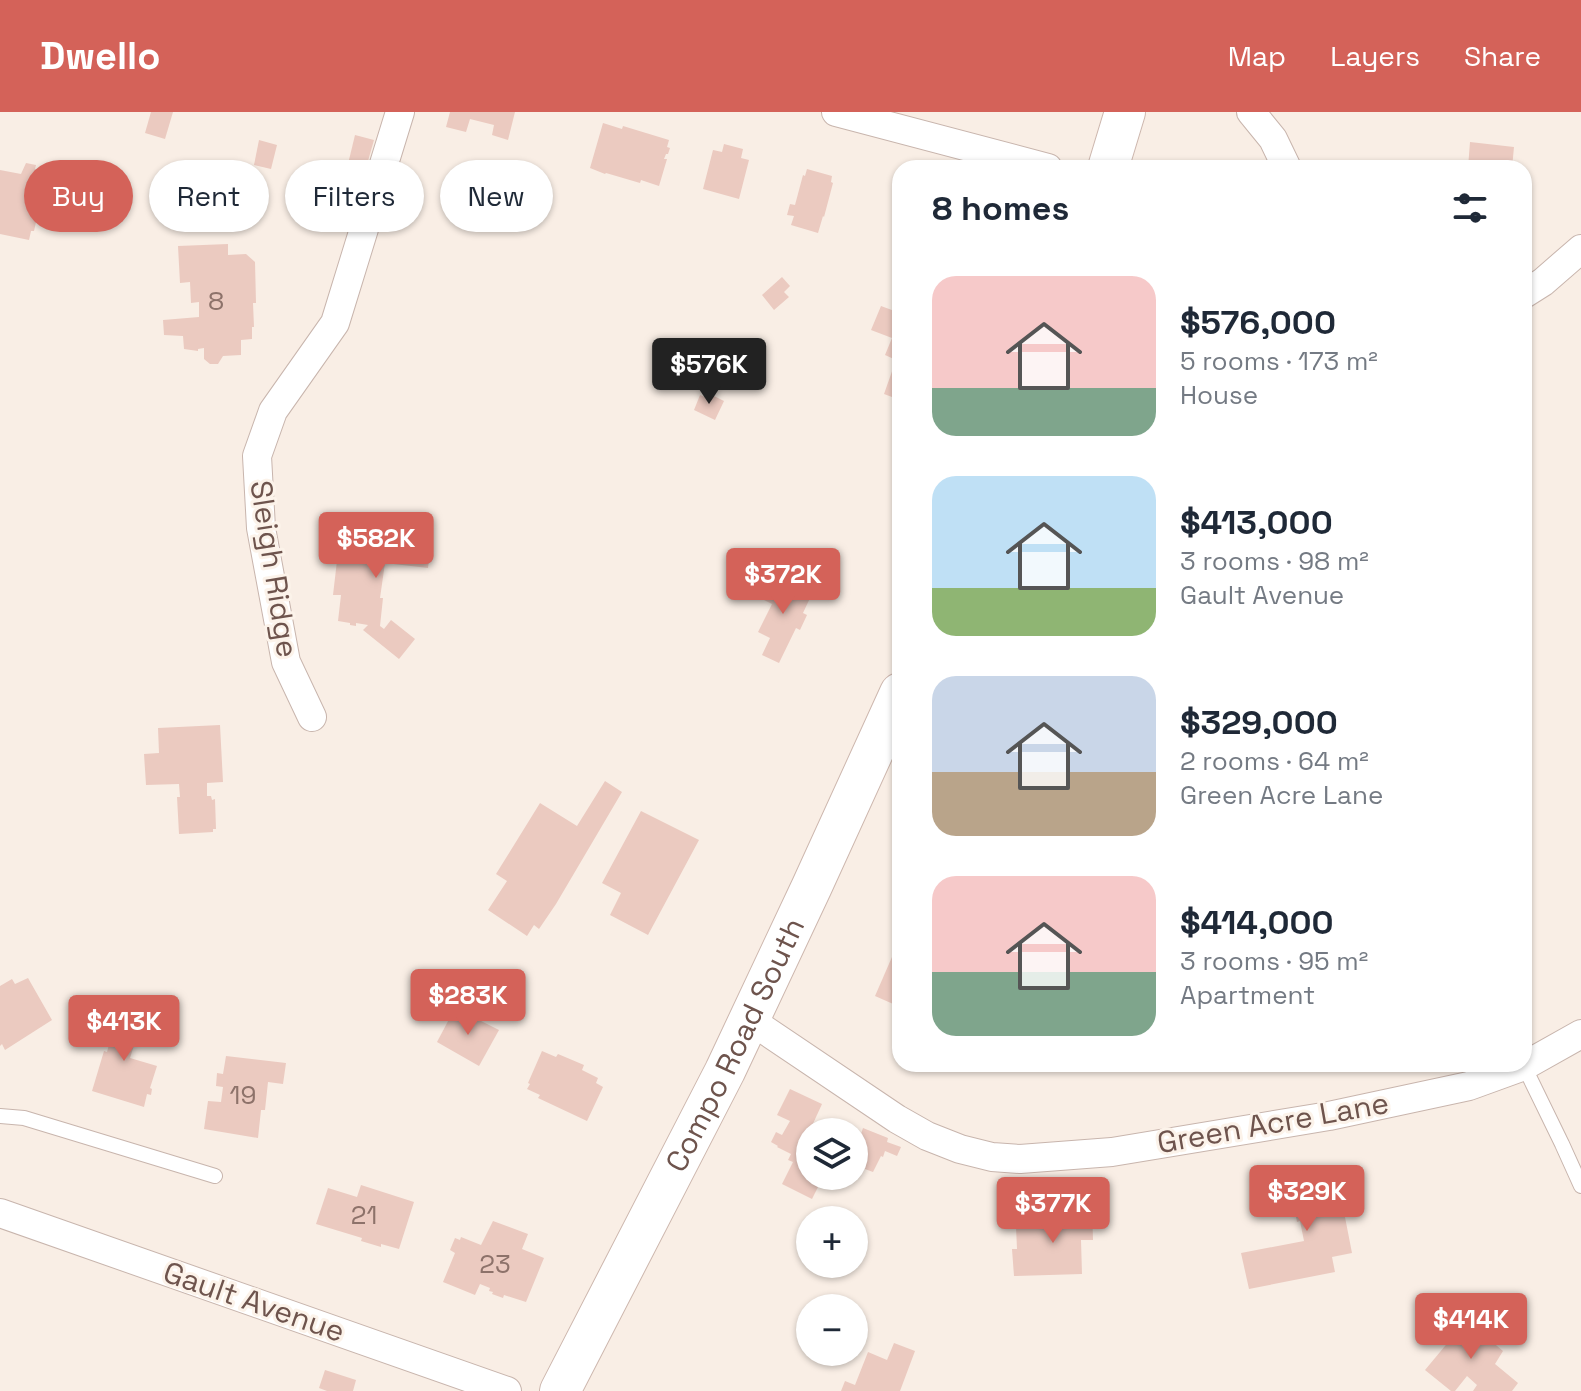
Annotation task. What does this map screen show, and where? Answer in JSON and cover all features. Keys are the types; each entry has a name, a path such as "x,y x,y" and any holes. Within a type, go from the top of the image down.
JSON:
{"main road":[{"path":"1110,160 1125,112"},
{"name":"Compo Road South","path":"560,1391 750,1020 892,710"}],"street":[{"name":"Sleigh Ridge","path":"312,717 286,662 261,528 257,456 273,411 335,323 400,112"},
{"path":"836,112 1018,160"},
{"path":"1251,112 1273,139 1283,160"},
{"path":"1532,289 1581,249"},
{"name":"Green Acre Lane","path":"750,1020 927,1136 992,1157 1020,1159 1112,1152 1329,1116 1469,1086 1508,1072"},
{"name":"Green Acre Lane","path":"1532,1062 1581,1034"},
{"name":"Gault Avenue","path":"0,1213 507,1391"}],"lane":[{"path":"1527,1072 1581,1186"},
{"path":"0,1116 24,1118 215,1176"}],"building":[{"path":"151,112 173,112 165,139 145,133"},
{"path":"450,112 515,112 508,140 492,135 494,125 470,119 466,132 446,127"},
{"path":"603,123 669,140 667,147 670,148 664,159 667,159 659,186 590,168"},
{"path":"355,135 374,140 368,160 349,160"},
{"path":"259,140 277,145 271,169 269,160 255,160"},
{"path":"1470,142 1514,147 1513,160 1469,160"},
{"path":"724,144 743,149 741,158 749,160 739,199 703,189 713,150 722,152"},
{"path":"24,167 24,232 31,232 29,240 0,234 0,170 21,174"},
{"path":"807,169 832,176 833,183 818,233 791,225 794,216 787,215 790,204 795,205"},
{"path":"228,244 228,255 246,254 255,262 254,327 252,339 241,340 241,355 223,356 218,364 210,364 204,359 204,348 198,351 184,349 183,336 164,335 163,320 199,317 199,302 191,303 190,282 180,283 178,246"},
{"path":"782,277 790,286 784,292 789,297 774,310 762,295"},
{"path":"881,306 892,310 892,338 871,330"},
{"path":"892,338 892,358 885,355"},
{"path":"892,371 892,397 884,394"},
{"path":"710,394 724,401 715,420 694,410 700,395 708,398"},
{"path":"393,529 432,533 428,568 385,563 380,626 384,629 391,620 415,639 399,659 363,630 368,625 356,623 356,626 338,621 341,595 333,595 340,535 370,538 371,531 393,533"},
{"path":"783,575 807,587 803,595 810,598 800,630 796,628 779,663 762,655 770,638 758,632 772,604 762,599 770,582 778,586"},
{"path":"220,725 223,782 207,783 207,796 215,799 216,829 213,832 179,834 179,784 146,785 144,754 159,753 158,728"},
{"path":"605,781 622,792 539,929 534,925 527,936 488,910 507,881 496,874 540,803 577,826"},
{"path":"641,811 699,840 648,935 610,915 621,893 602,883"},
{"path":"892,957 892,1003 875,996"},
{"path":"28,978 52,1020 5,1050 2,1044 0,1046 0,986 12,979 15,984"},
{"path":"455,1008 499,1030 479,1066 437,1042"},
{"path":"114,1009 142,1017 139,1028 142,1029 130,1058 157,1066 151,1095 147,1094 144,1107 92,1091 110,1041 105,1040"},
{"path":"542,1051 584,1065 582,1070 598,1078 596,1083 603,1087 587,1121 538,1098 540,1095 527,1089"},
{"path":"226,1056 286,1063 283,1084 268,1082 258,1138 204,1129 208,1101 221,1102 223,1087 216,1086 217,1073 223,1074"},
{"path":"790,1089 822,1104 816,1118 796,1118 796,1190 816,1190 812,1199 782,1184 793,1162 788,1160 791,1154 771,1142 776,1132 782,1135 790,1121 777,1115"},
{"path":"868,1130 901,1147 897,1156 885,1151 873,1172 868,1170"},
{"path":"1340,1168 1344,1189 1350,1187 1354,1210 1344,1212 1352,1253 1332,1257 1335,1272 1249,1289 1241,1253 1304,1241 1288,1178"},
{"path":"361,1185 414,1202 399,1249 361,1241 362,1238 316,1224 328,1188 357,1197"},
{"path":"1092,1208 1093,1240 1081,1240 1082,1274 1014,1276 1012,1249 1017,1249 1016,1227 1058,1226 1057,1210"},
{"path":"493,1221 528,1234 522,1249 544,1258 526,1302 492,1294 490,1288 480,1284 475,1295 443,1282 455,1253 450,1250 455,1238 460,1240 461,1237 481,1245"},
{"path":"1470,1316 1487,1331 1484,1335 1503,1351 1495,1364 1518,1383 1512,1391 1473,1391 1477,1385 1467,1376 1455,1391 1451,1391 1425,1370"},
{"path":"894,1343 915,1351 900,1391 841,1391 845,1381 855,1385 862,1366 868,1366 868,1352 887,1360"},
{"path":"325,1370 356,1380 353,1391 319,1388"}]}
